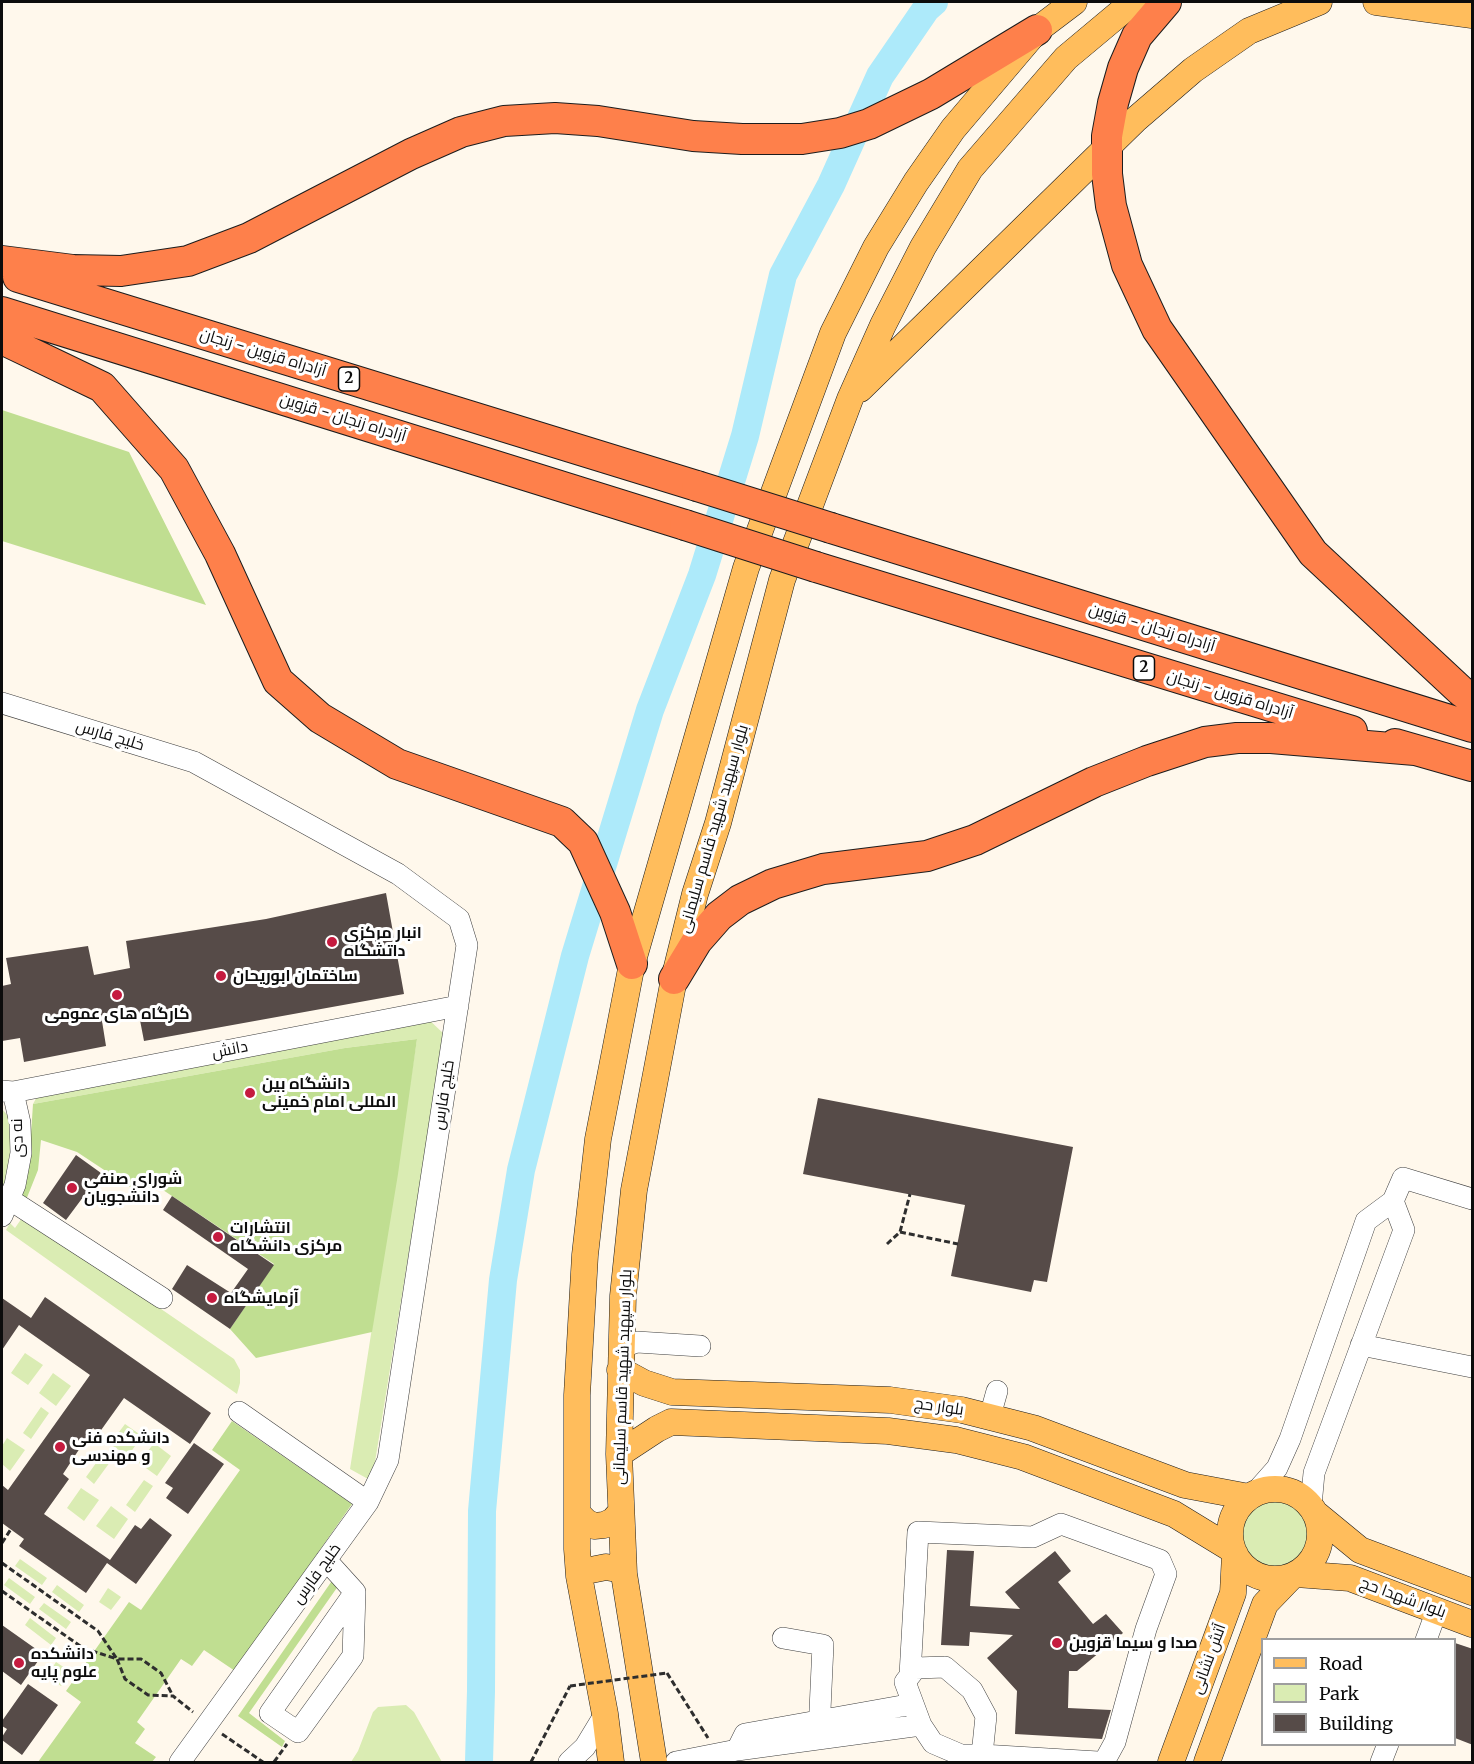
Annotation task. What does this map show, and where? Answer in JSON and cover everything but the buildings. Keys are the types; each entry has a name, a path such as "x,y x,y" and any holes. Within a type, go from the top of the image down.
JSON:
{"highway":[{"path":"1166,2 1137,36 1123,68 1107,136 1107,174 1112,206 1127,266 1157,329 1313,553 1461,691 1473,699"},
{"path":"2,261 72,270 121,271 188,261 249,238 411,154 461,132 504,121 555,118 598,121 693,136 742,139 802,139 840,133 869,124 931,94 1037,30"},
{"name":"آزادراه قزوین - زنجان","path":"2,272 831,528"},
{"name":"آزادراه زنجان - قزوین","path":"2,312 816,567"},
{"path":"2,339 102,387 174,469 219,554 278,681 321,718 397,764 562,822 583,842 615,912 632,964"},
{"name":"آزادراه زنجان - قزوین","path":"831,528 1473,727"},
{"name":"آزادراه قزوین - زنجان","path":"816,567 1287,712 1473,766"},
{"path":"674,979 698,941 719,916 741,900 773,884 823,869 927,856 975,840 1094,782 1205,742 1237,738 1271,738 1415,750"}],"main road":[{"path":"611,1762 605,1714 579,1576 577,1395 585,1255 598,1139 632,964 746,568 833,333 876,247 916,182 953,129 1037,30 1074,2"},
{"name":"بلوار سپهبد شهید قاسم سلیمانی","path":"654,1762 624,1574 619,1454 623,1296 634,1190 674,979 695,894 718,823 782,580 850,399 883,325 923,247 970,169 1066,58 1133,2"},
{"path":"850,399 1135,120 1185,77 1249,31 1319,2"},
{"path":"1376,2 1473,15"},
{"name":"بلوار حج","path":"620,1362 644,1383 672,1392 890,1400 962,1410 1033,1428 1185,1485 1252,1496"},
{"path":"671,1422 655,1418 651,1410 652,1403 659,1396 672,1392"},
{"path":"619,1454 671,1422"},
{"name":"بلوار حج","path":"671,1422 888,1431 956,1440 1023,1457 1174,1514 1234,1552"},
{"path":"1269,1490 1285,1490 1299,1496 1313,1510 1320,1530 1319,1548 1310,1563 1293,1576 1275,1579 1259,1576 1245,1567 1234,1552 1230,1535 1232,1521 1239,1508 1252,1496 1269,1490"},
{"name":"بلوار شهدا حج","path":"1313,1510 1360,1550 1473,1592"},
{"path":"577,1513 594,1526 613,1521 620,1513"},
{"name":"آتش نشانی","path":"1171,1762 1233,1593 1234,1552"},
{"path":"579,1576 586,1571 606,1567 617,1569 624,1574"},
{"name":"بلوار شهدا حج","path":"1293,1576 1350,1578 1473,1624"},
{"name":"آتش نشانی","path":"1207,1762 1265,1604 1293,1576"}],"street":[{"name":"خلیج فارس","path":"2,703 194,762 398,874 459,919 467,945 388,1460 368,1502 180,1762"},
{"name":"دانش","path":"7,1092 458,1006"},
{"name":"نه دی","path":"5,1208 15,1185 21,1153 20,1123 7,1092"},
{"path":"1252,1496 1277,1468 1290,1439 1366,1221 1393,1201 1403,1178 1473,1199"},
{"path":"1313,1510 1314,1473 1404,1230 1393,1201"},
{"path":"5,1208 162,1298"},
{"path":"620,1362 626,1346 637,1342 700,1346"},
{"path":"1361,1345 1473,1367"},
{"path":"990,1416 997,1391"},
{"path":"239,1412 368,1502"},
{"path":"910,1675 918,1532 1033,1538 1061,1524 1161,1560 1166,1574 1146,1629 1115,1742 1104,1762"},
{"path":"327,1560 355,1592 353,1656 298,1732 270,1713 355,1592"},
{"path":"1427,1638 1437,1610"},
{"path":"783,1638 823,1645 819,1730"},
{"path":"982,1755 986,1716 972,1690 945,1667 916,1668 905,1682 921,1725 933,1743 961,1755 1098,1762"},
{"path":"676,1762 728,1752 772,1754 819,1730 913,1704"},
{"path":"569,1762 585,1747 605,1714"},
{"path":"728,1752 745,1734 921,1725"},
{"path":"939,1745 955,1762"},
{"path":"1382,1762 1387,1746"}],"path":[{"path":"887,1244 900,1232 909,1194"},
{"path":"900,1232 958,1244"},
{"path":"2,1543 11,1529"},
{"path":"2,1570 3,1564 98,1631 117,1659 125,1679 148,1695 173,1696"},
{"path":"2,1591 83,1648 117,1659 141,1659 161,1673 173,1696 208,1724 263,1762"},
{"path":"531,1762 570,1686 667,1673 728,1752"}],"green space":[{"path":"2,410 129,452 206,605 2,541"},
{"path":"425,1016 444,1034 375,1462 368,1479 350,1469 417,1039 345,1048 33,1104 40,1091"},
{"path":"417,1039 372,1332 256,1358 230,1329 274,1264 154,1184 145,1197 77,1152 41,1140 38,1170 24,1205 15,1200 29,1165 33,1104 345,1048"},
{"path":"2,1109 9,1117 14,1152 2,1195"},
{"path":"24,1215 234,1359 240,1370 237,1394 6,1230 10,1223 15,1228"},
{"path":"25,1353 43,1365 28,1385 11,1373"},
{"path":"53,1373 71,1386 56,1406 39,1393"},
{"path":"41,1407 49,1413 31,1439 23,1433"},
{"path":"232,1421 352,1504 235,1671 204,1650 192,1666 181,1659 137,1722 145,1729 135,1743 156,1757 152,1762 38,1762 81,1702 66,1691 129,1602 141,1610 240,1470 212,1450"},
{"path":"125,1424 142,1436 128,1456 110,1444"},
{"path":"7,1438 25,1450 10,1471 2,1464 2,1446"},
{"path":"154,1443 171,1456 157,1476 139,1463"},
{"path":"104,1452 113,1458 94,1484 86,1477"},
{"path":"144,1480 153,1486 135,1512 126,1505"},
{"path":"81,1488 99,1500 84,1521 67,1508"},
{"path":"1275,1494 1290,1497 1307,1511 1314,1533 1311,1548 1297,1565 1275,1572 1260,1569 1243,1555 1236,1533 1239,1518 1253,1501"},
{"path":"111,1506 128,1519 114,1539 96,1526"},
{"path":"20,1559 47,1578 42,1585 15,1566"},
{"path":"336,1575 341,1582 249,1713 285,1741 282,1747 238,1716"},
{"path":"9,1578 35,1597 30,1604 4,1585"},
{"path":"57,1585 84,1605 79,1612 52,1592"},
{"path":"108,1588 121,1597 111,1610 99,1602"},
{"path":"44,1603 71,1622 66,1629 39,1609"},
{"path":"30,1618 56,1638 51,1645 25,1625"},
{"path":"56,1662 71,1672 61,1686 47,1676"},
{"path":"406,1705 414,1712 442,1762 351,1762 358,1751 373,1712 378,1707"}],"waterway":[{"path":"479,1762 482,1511 503,1280 521,1170 575,956 650,710 702,575 745,436 783,275 831,185 880,76 926,9 934,2"}],"place":[{"name":"انبار مرکزی داتشگاه","path":"332,942"},
{"name":"ساختمان ابوریحان","path":"221,976"},
{"name":"کارگاه های عمومی","path":"117,995"},
{"name":"دانشگاه بین المللی امام خمینی","path":"250,1093"},
{"name":"شورای صنفی دانشجویان","path":"72,1188"},
{"name":"انتشارات مرکزی دانشگاه","path":"218,1237"},
{"name":"آزمایشگاه","path":"212,1298"},
{"name":"دانشکده فنی و مهندسی","path":"60,1447"},
{"name":"صدا و سیما قزوین","path":"1057,1643"},
{"name":"دانشکده علوم پایه","path":"19,1663"}]}
